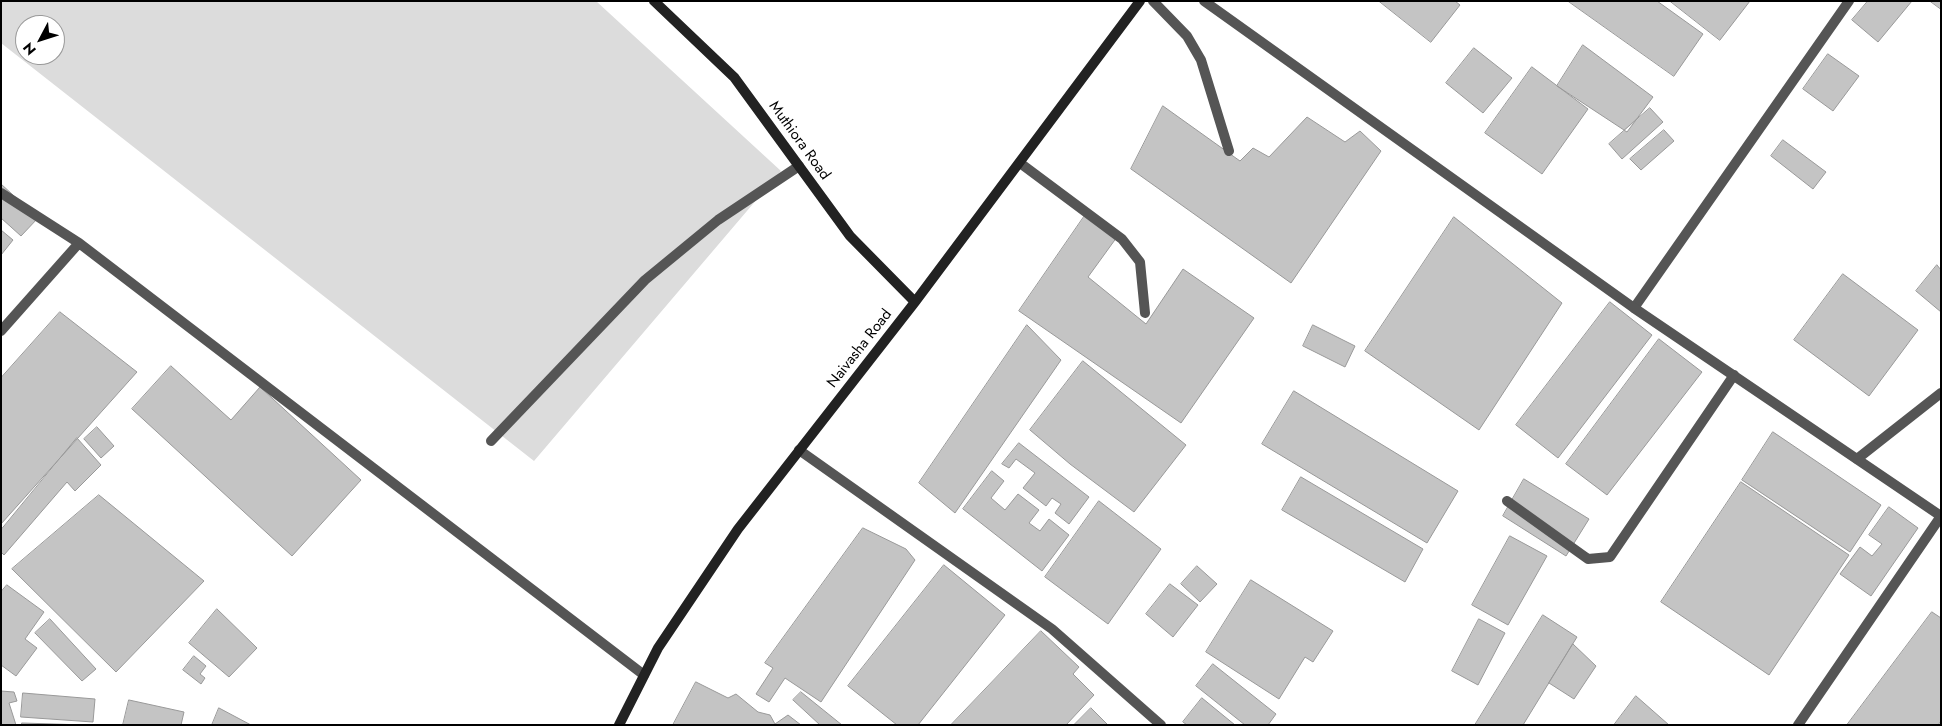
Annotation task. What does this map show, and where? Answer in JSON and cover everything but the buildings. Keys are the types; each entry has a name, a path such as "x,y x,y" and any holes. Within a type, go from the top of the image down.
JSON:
{"main road":[{"name":"Muthiora Road","path":"654,1 734,77 850,236 915,302"},
{"name":"Naivasha Road","path":"619,725 658,648 738,529 915,302 1140,1"}],"street":[{"path":"1153,1 1187,36 1201,60 1229,151"},
{"path":"1204,1 1634,308 1941,516 1798,725"},
{"path":"1634,308 1849,1"},
{"path":"1020,163 1122,239 1140,262 1145,313"},
{"path":"492,441 645,280 718,220 799,166"},
{"path":"1,193 79,243 644,675"},
{"path":"1,331 79,243"},
{"path":"1507,501 1588,560 1610,557 1734,375"},
{"path":"1857,459 1941,393"},
{"path":"799,450 1052,629 1162,725"}],"shaded area":[{"path":"1,1 596,1 781,171 534,461 29,65 65,65 65,15 15,15 15,54 1,43"}]}
